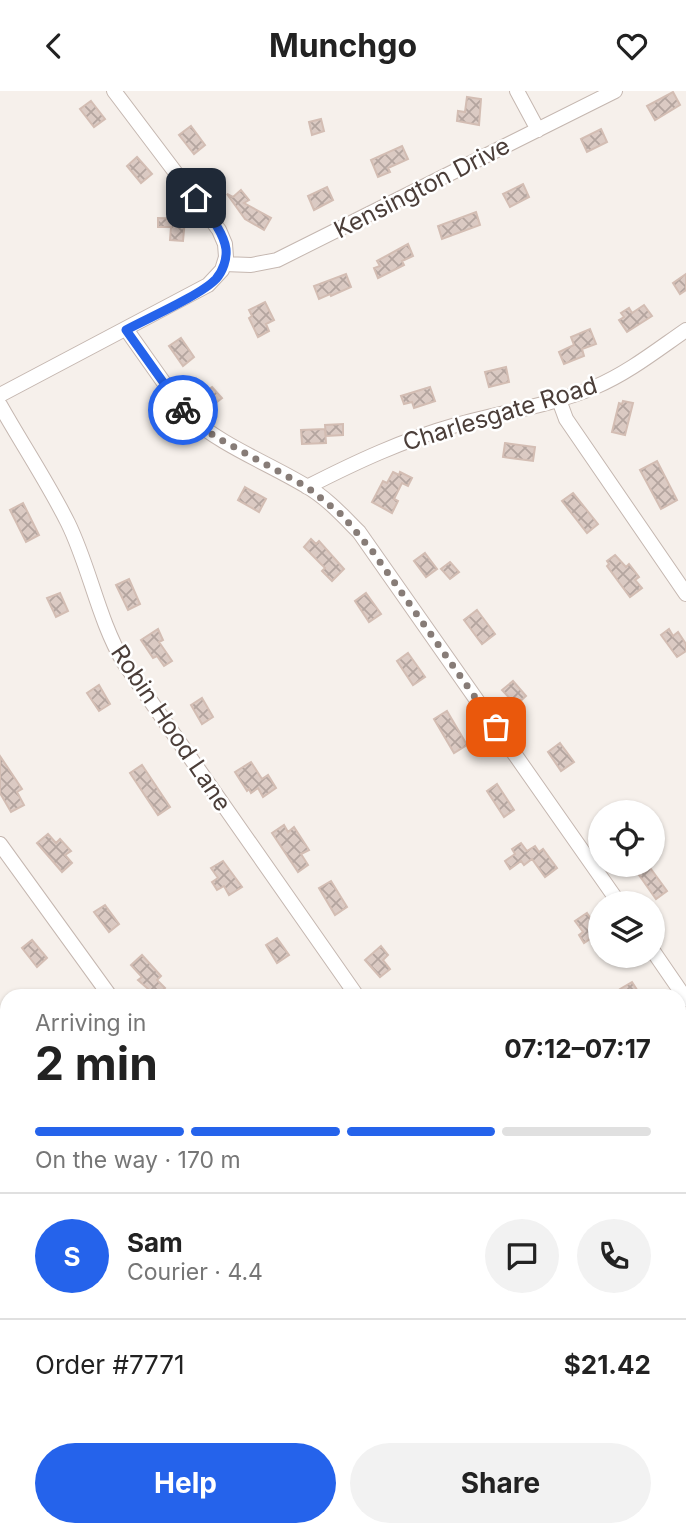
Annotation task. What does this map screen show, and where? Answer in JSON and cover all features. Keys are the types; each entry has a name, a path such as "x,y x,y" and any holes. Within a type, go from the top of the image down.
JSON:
{"street":[{"path":"0,395 208,285 218,276 224,264 225,244 211,218 114,91"},
{"path":"517,91 538,130"},
{"name":"Kensington Drive","path":"224,264 251,265 277,260 615,91"},
{"path":"126,330 186,414 198,425 232,448 325,499 359,533 611,891"},
{"name":"Charlesgate Road","path":"307,487 400,443 457,425 559,400 596,387 631,368 686,330"},
{"path":"559,400 566,419 686,594"},
{"name":"Robin Hood Lane","path":"0,405 68,524 88,572 111,642 352,989"},
{"path":"0,844 105,989"},
{"path":"665,968 679,989"}],"building":[{"path":"673,92 680,105 655,120 647,106"},
{"path":"467,97 481,99 479,125 457,121 458,111 465,112"},
{"path":"91,101 105,119 94,127 80,109"},
{"path":"321,119 324,131 312,135 309,122"},
{"path":"191,126 205,145 194,154 179,135"},
{"path":"601,129 607,142 587,152 581,139"},
{"path":"402,146 408,159 388,168 390,172 378,177 371,160"},
{"path":"137,157 152,174 141,183 127,166"},
{"path":"523,184 529,197 510,207 503,194"},
{"path":"327,187 333,200 314,210 308,196"},
{"path":"241,190 249,200 244,203 271,218 264,230 245,219 227,194 233,197"},
{"path":"476,212 480,225 442,239 438,226"},
{"path":"158,218 185,219 183,241 170,240 171,227 158,227"},
{"path":"408,244 413,256 402,261 404,265 378,278 374,268 380,266 377,261"},
{"path":"346,274 351,287 319,299 314,286"},
{"path":"686,274 686,290 680,294 673,283"},
{"path":"265,302 274,320 266,324 269,331 258,337 249,318 252,316 249,310"},
{"path":"644,305 652,316 627,332 619,320 624,317 621,313 629,308 632,313"},
{"path":"590,329 596,344 582,349 584,356 564,364 559,352 574,345 571,337"},
{"path":"181,338 194,357 183,366 169,346"},
{"path":"506,367 509,382 489,387 485,372"},
{"path":"212,387 222,398 213,405 203,394"},
{"path":"430,387 435,401 414,408 412,402 404,404 401,396"},
{"path":"623,401 633,403 625,435 612,432 619,403 622,404"},
{"path":"343,424 343,435 326,436 325,425"},
{"path":"325,429 326,443 302,444 301,430"},
{"path":"505,443 535,447 533,461 503,457"},
{"path":"657,461 677,500 661,509 640,470"},
{"path":"393,472 399,475 400,472 412,478 408,486 402,483 394,499 398,501 392,513 372,502 383,481 387,483"},
{"path":"245,487 266,499 259,512 238,500"},
{"path":"573,493 598,524 587,533 562,501"},
{"path":"23,503 39,535 26,542 10,510"},
{"path":"311,539 316,544 319,541 344,569 332,581 322,571 325,568 304,547"},
{"path":"425,553 437,569 426,577 414,561"},
{"path":"615,555 626,567 629,564 639,577 635,580 642,588 630,597 607,566 607,561"},
{"path":"450,562 459,572 450,579 441,569"},
{"path":"129,579 140,604 128,610 116,585"},
{"path":"60,593 68,611 56,617 47,598"},
{"path":"366,593 381,614 369,622 355,601"},
{"path":"477,610 495,634 482,644 464,620"},
{"path":"158,629 163,640 159,642 172,661 164,666 157,656 153,658 141,640"},
{"path":"669,629 673,636 678,632 686,644 686,651 677,657 661,635"},
{"path":"408,653 425,677 413,685 397,661"},
{"path":"513,681 526,696 516,705 502,690"},
{"path":"99,685 110,704 99,711 87,693"},
{"path":"202,698 213,717 202,724 191,705"},
{"path":"447,711 467,745 454,753 434,719"},
{"path":"560,743 574,762 561,771 548,752"},
{"path":"0,756 22,789 17,792 24,805 11,812 0,793"},
{"path":"251,762 262,779 268,775 276,788 263,797 258,788 251,793 249,789 247,791 235,772"},
{"path":"142,765 170,807 158,815 130,773"},
{"path":"497,784 514,810 504,817 487,791"},
{"path":"284,825 288,832 294,827 309,850 301,854 308,865 298,872 272,833"},
{"path":"48,834 56,843 60,839 71,851 65,855 72,863 62,872 37,843"},
{"path":"521,843 527,851 535,846 539,852 543,849 557,868 545,877 532,859 524,865 521,861 510,869 505,861 515,854 512,849"},
{"path":"223,861 242,887 229,895 224,886 217,890 212,882 218,878 211,868"},
{"path":"640,877 657,877 667,891 650,891"},
{"path":"331,881 347,907 335,915 319,888"},
{"path":"105,905 119,924 109,932 94,912"},
{"path":"588,914 588,940 584,943 579,935 583,932 575,921"},
{"path":"277,938 289,955 277,963 266,945"},
{"path":"32,940 47,958 37,967 22,948"},
{"path":"381,946 388,955 383,960 390,969 380,977 365,960"},
{"path":"142,955 161,976 157,980 165,988 148,989 138,980 142,977 131,965"},
{"path":"632,982 636,989 620,989"}],"way so far":[{"path":"183,410 198,425 232,448 307,487 342,515 373,552 496,727"}],"route":[{"path":"183,410 126,330 208,285 222,270 226,257 223,239 196,198"}]}
